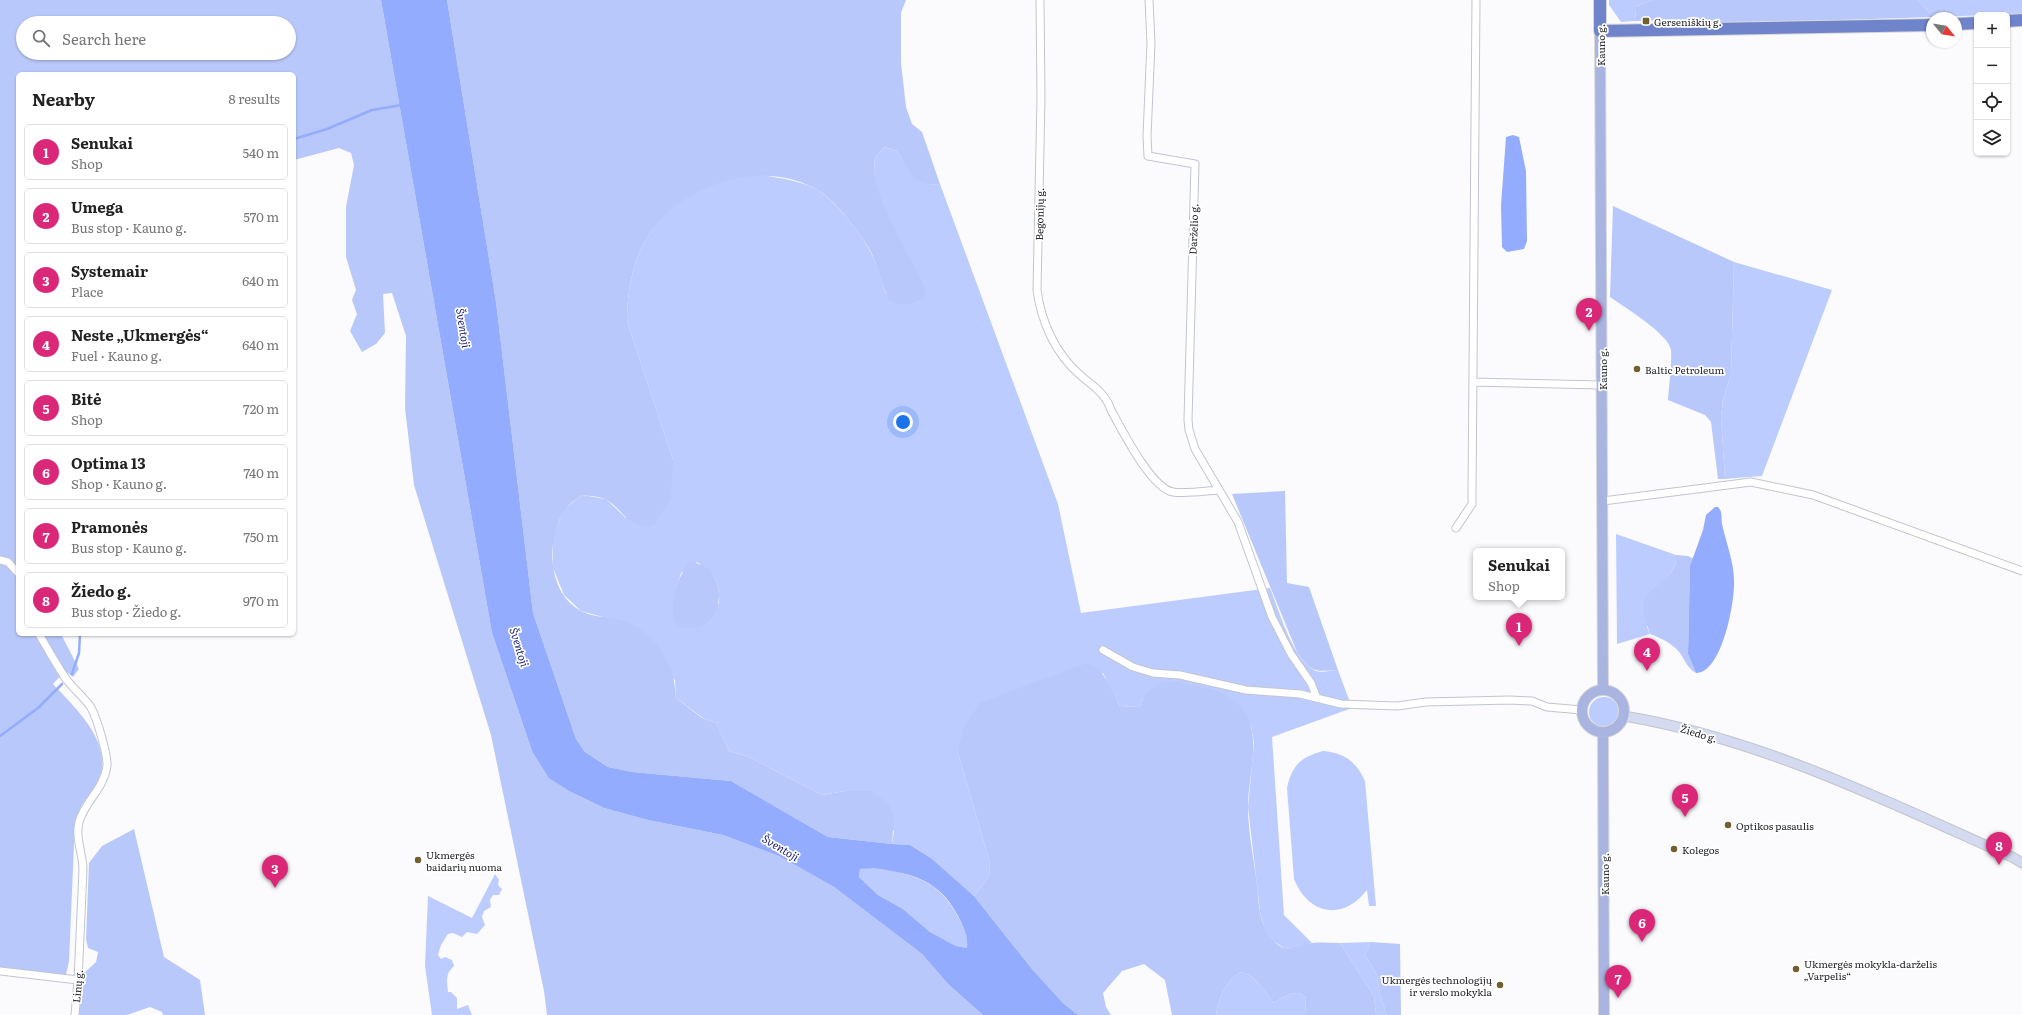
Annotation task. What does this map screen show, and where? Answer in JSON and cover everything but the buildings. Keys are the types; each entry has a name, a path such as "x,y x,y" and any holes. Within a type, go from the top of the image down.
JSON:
{"highway":[{"name":"Kauno g.","path":"1600,0 1600,31"},
{"path":"2010,21 2022,20"},
{"path":"1962,24 1974,23"},
{"path":"1600,31 1926,25"}],"main road":[{"name":"Kauno g.","path":"1600,31 1603,690"},
{"path":"1603,690 1613,692 1620,698 1624,707 1624,716 1616,728 1603,732 1590,728 1584,720 1582,710 1584,701 1590,694 1603,690"},
{"name":"Kauno g.","path":"1603,732 1604,1015"}],"street":[{"name":"Begonijų g.","path":"1040,0 1041,97 1037,290 1039,305 1048,331 1067,362 1079,375 1094,384 1108,403 1139,458 1159,485 1174,492 1219,490"},
{"name":"Darželio g.","path":"1149,0 1151,43 1147,136 1148,156 1195,164 1188,420 1195,449 1219,490"},
{"path":"1456,528 1472,504 1476,0"},
{"path":"1473,382 1602,385"},
{"path":"1603,501 1751,482 1813,495 2022,571"},
{"path":"1219,490 1238,522 1272,617 1291,654 1311,683 1317,698"},
{"path":"0,560 8,562 16,571"},
{"name":"Linų g.","path":"40,636 70,684 90,706 104,745 107,766 100,788 87,803 79,822 77,838 83,858 84,870 80,958 75,1015"},
{"path":"1102,650 1133,667 1153,673 1180,675 1246,690 1300,694 1341,704 1397,706 1426,702 1510,700 1532,701 1547,707 1582,710"},
{"name":"Žiedo g.","path":"1624,716 1678,726 1821,773 2020,861"},
{"path":"0,971 78,980"}],"shaded area":[{"path":"0,0 381,0 492,633 532,751 571,792 604,808 648,820 723,835 779,856 834,887 922,954 949,985 983,1015 547,1015 544,991 491,735 414,485 405,408 406,336 392,293 383,294 385,333 376,344 362,352 350,331 357,314 352,300 356,290 346,257 346,207 354,165 351,153 339,148 296,159 296,72 16,72 16,636 62,636 79,669 73,677 65,671 53,684 87,722 94,733 102,757 102,770 99,780 82,805 75,822 69,961 66,975 0,967"},
{"path":"447,0 906,0 901,13 901,63 906,107 912,124 922,132 940,184 931,185 918,180 909,171 897,151 885,147 876,156 874,168 883,202 901,241 926,287 924,297 907,304 899,304 890,301 884,289 870,250 854,226 833,202 819,191 796,181 771,176 745,177 720,183 695,193 674,208 656,226 642,247 635,264 630,283 628,302 627,321 673,460 671,498 656,523 651,527 636,524 626,518 607,500 582,495 565,509 558,523 554,536 553,551 553,565 556,579 561,592 570,603 587,614 625,621 650,637 658,645 669,665 673,675 676,698 702,718 716,723 729,751 749,757 822,795 845,791 872,791 888,803 894,816 892,844 828,837 731,781 632,772 608,767 585,752 576,739 533,613 496,302"},
{"path":"1609,0 1652,0 1635,7 1636,21 1621,22 1609,5"},
{"path":"1652,0 1918,0 1929,12 1926,12 1926,17 1684,25 1665,20 1636,21 1635,7"},
{"path":"1918,0 2022,0 2022,14 2010,14 2010,12 1974,12 1974,16 1962,16 1962,12 1929,12"},
{"path":"885,147 897,151 909,170 919,180 925,183 940,184 1058,504 1081,613 1270,588 1282,621 1300,657 1318,672 1338,670 1352,708 1272,737 1284,915 1312,943 1294,949 1284,948 1273,941 1265,930 1260,912 1248,807 1254,743 1251,725 1143,699 1139,707 1120,706 1103,673 958,753 990,863 989,877 974,896 931,858 910,845 892,844 894,831 845,791 822,795 749,757 729,751 716,723 703,718 676,698 675,680 603,617 581,611 564,595 553,568 553,536 564,509 582,495 606,499 626,518 673,460 627,321 632,273 638,255 651,232 662,218 674,207 689,196 704,188 738,177 755,175 764,175 784,179 810,186 819,191 833,202 848,218 870,251 886,294 926,287 891,222 877,185 874,169 876,156","holes":["697,562 716,579 719,590 719,604 675,595 681,573"]},
{"path":"1613,206 1734,262 1731,374 1723,400 1721,417 1725,479 1718,479 1711,422 1705,415 1668,400 1671,350 1663,336 1645,321 1610,297"},
{"path":"1734,262 1832,290 1762,476 1725,479 1721,417 1723,400 1731,374"},
{"path":"1285,491 1287,583 1309,587 1338,670 1323,671 1314,669 1306,664 1297,652 1232,494"},
{"path":"1616,534 1676,555 1676,561 1671,573 1647,597 1647,627 1650,634 1617,644"},
{"path":"1676,555 1688,556 1694,559 1690,567 1688,654 1696,673 1688,666 1680,653 1673,646 1650,634 1644,613 1644,604 1648,594 1673,570 1676,563"},
{"path":"690,562 704,566 713,575 718,586 719,599 716,611 709,621 698,627 684,628 677,625 674,618 674,597 685,567"},
{"path":"1087,663 1094,666 1103,675 1111,687 1120,706 1139,707 1149,691 1158,684 1170,681 1213,690 1224,694 1238,704 1247,716 1252,730 1253,760 1248,816 1259,906 1264,927 1272,939 1282,947 1292,948 1313,943 1340,943 1374,996 1376,1015 1305,1015 1306,998 1299,993 1290,994 1274,1003 1251,976 1240,972 1235,976 1224,991 1216,1015 1172,1015 1165,980 1144,964 1122,971 1103,993 1106,1007 1111,1015 1078,1015 1063,1003 1032,969 974,896 989,877 990,863 958,753 963,727 981,702"},
{"path":"1604,697 1615,701 1619,712 1615,723 1604,727 1593,723 1589,712 1593,701"},
{"path":"1323,751 1337,754 1348,759 1358,768 1365,781 1376,906 1369,906 1367,890 1347,907 1337,910 1326,910 1308,900 1300,891 1294,879 1287,788 1292,773 1299,763 1303,759 1315,753"},
{"path":"134,829 164,957 200,980 205,1015 163,1015 162,1012 150,1007 127,1015 79,1015 82,975 96,962 98,952 88,948 86,939 89,863 102,846"},
{"path":"874,867 912,876 933,887 942,894 950,904 964,928 967,938 967,948 956,946 930,932 903,909 878,895 859,877 860,869"},
{"path":"495,874 499,880 498,885 502,889 499,895 493,895 490,900 491,907 484,911 482,917 485,925 477,934 467,932 462,937 453,933 448,934 441,945 438,955 441,959 445,957 452,960 454,966 448,975 448,992 451,992 457,998 457,1009 468,1005 472,1015 432,1015 425,966 428,896 472,918"},
{"path":"1371,942 1365,955 1377,975 1380,995 1387,1015 1376,1015 1374,996 1340,943"},
{"path":"1371,942 1400,944 1401,1015 1387,1015 1380,995 1377,975 1365,955"},
{"path":"1240,972 1251,976 1274,1003 1290,994 1299,993 1306,998 1305,1015 1216,1015 1224,991 1235,976"}],"water":[{"name":"Šventoji","path":"381,0 447,0 496,302 533,613 576,739 585,752 608,767 632,772 731,781 828,837 910,845 931,858 974,896 1032,969 1063,1003 1078,1015 983,1015 949,985 922,954 834,887 779,856 723,835 648,820 604,808 571,792 549,778 532,751 492,633","holes":["874,868 912,876 933,886 942,894 958,916 967,938 967,948 956,946 930,932 903,909 878,895 859,877 860,869"]},
{"path":"1513,135 1519,137 1526,171 1527,241 1524,249 1507,252 1502,247 1501,205 1506,137"},
{"path":"1715,507 1720,509 1722,524 1730,552 1734,574 1734,591 1729,619 1720,649 1713,662 1705,670 1696,673 1688,654 1690,566 1703,530 1706,515"}],"waterway":[{"path":"296,138 327,129 372,110 402,105"},
{"path":"72,674 79,653 80,636"},
{"path":"0,736 38,708 62,684"}],"place":[{"name":"Gerseniškių g.","path":"1646,21"},
{"name":"Umega","path":"1589,331"},
{"name":"Baltic Petroleum","path":"1637,369"},
{"name":"Senukai","path":"1519,646"},
{"name":"Neste „Ukmergės“","path":"1647,671"},
{"name":"Bitė","path":"1685,817"},
{"name":"Optikos pasaulis","path":"1728,825"},
{"name":"Kolegos","path":"1674,849"},
{"name":"Ukmergės baidarių nuoma","path":"418,860"},
{"name":"Žiedo g.","path":"1999,865"},
{"name":"Systemair","path":"275,888"},
{"name":"Optima 13","path":"1642,942"},
{"name":"Ukmergės mokykla-darželis „Varpelis“","path":"1796,969"},
{"name":"Ukmergės technologijų ir verslo mokykla","path":"1500,985"},
{"name":"Pramonės","path":"1618,998"}]}
